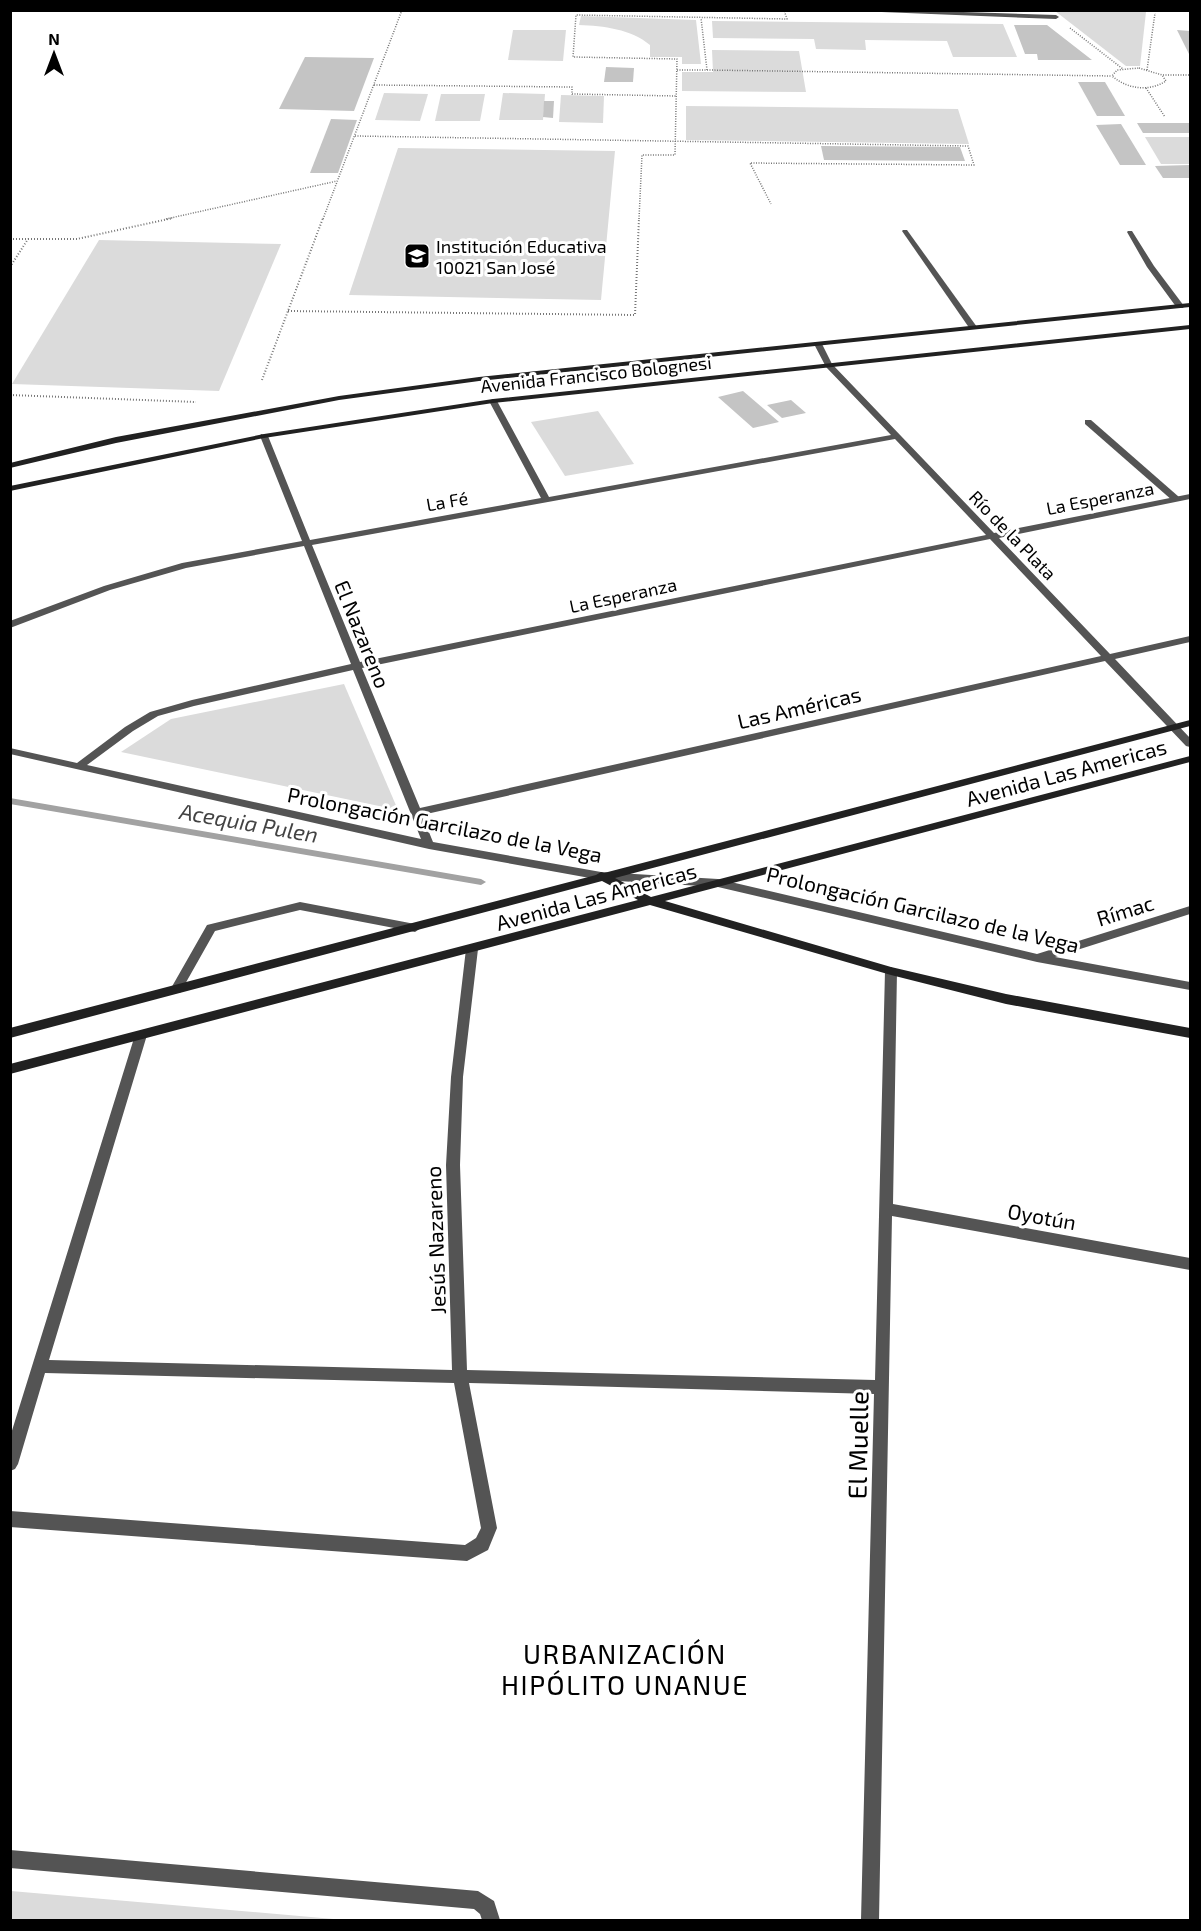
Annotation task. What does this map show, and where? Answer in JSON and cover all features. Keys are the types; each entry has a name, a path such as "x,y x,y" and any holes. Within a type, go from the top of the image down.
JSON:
{"main road":[{"name":"Avenida Francisco Bolognesi","path":"10,465 152,433 339,398 479,379 1191,304"},
{"name":"Avenida Francisco Bolognesi","path":"10,489 264,436 493,401 1191,327"},
{"name":"Avenida Las Americas","path":"10,1033 415,928 601,876 798,828 1191,723"},
{"name":"Avenida Las Americas","path":"10,1070 1191,759"},
{"path":"601,876 650,901 891,971 1006,999 1191,1033"}],"street":[{"path":"834,10 1056,17"},
{"path":"1048,10 1056,17"},
{"path":"904,231 973,327"},
{"path":"1130,232 1151,267 1180,306"},
{"name":"Río de la Plata","path":"818,344 829,365 1191,744"},
{"path":"493,401 546,500"},
{"path":"1088,422 1176,499"},
{"name":"El Nazareno","path":"264,436 429,845"},
{"name":"La Fé","path":"10,625 107,588 185,565 897,436"},
{"name":"La Esperanza","path":"79,766 129,729 154,714 192,703 356,666 1191,496"},
{"name":"Las Américas","path":"415,813 1191,639"},
{"name":"Prolongación Garcilazo de la Vega","path":"10,751 429,845 601,876 718,883 1037,958 1191,986"},
{"path":"176,990 211,928 300,906 415,928"},
{"name":"Rímac","path":"1037,958 1191,910"},
{"name":"Jesús Nazareno","path":"10,1519 466,1553 482,1544 489,1528 460,1377 453,1165 457,1077 472,949"},
{"name":"El Muelle","path":"870,1920 891,971"},
{"path":"10,1464 141,1035"},
{"name":"Oyotún","path":"886,1209 1191,1264"},
{"path":"41,1366 882,1387"},
{"path":"10,1859 477,1900 487,1908 491,1920"}],"path":[{"path":"262,380 402,10"},
{"path":"288,311 635,315 642,155 675,155 677,59 573,57 576,15 787,19 784,10"},
{"path":"1148,69 1155,13"},
{"path":"1056,17 1123,69"},
{"path":"701,18 707,70"},
{"path":"1112,76 1113,73 1123,69 1148,69 1162,75 1191,75"},
{"path":"677,70 1112,76 1122,84 1145,87 1163,84 1166,81 1162,75"},
{"path":"374,85 572,87 572,94 676,96"},
{"path":"1145,87 1165,117"},
{"path":"355,136 968,146 974,165 750,163 771,204"},
{"path":"10,239 77,239 338,180"},
{"path":"10,267 29,239"},
{"path":"10,395 198,402"}],"shaded area":[{"path":"1055,11 1146,12 1140,66 1126,66"},
{"path":"581,16 696,20 701,64 682,64 682,57 650,57 650,45 643,40 617,29 579,25"},
{"path":"712,21 1003,24 1017,57 953,57 947,41 865,40 866,50 816,49 814,39 713,38"},
{"path":"513,30 566,30 563,61 508,60"},
{"path":"712,50 799,51 806,92 682,91 682,72 713,72"},
{"path":"384,93 428,94 420,121 375,120"},
{"path":"503,93 545,94 543,120 499,120"},
{"path":"441,94 485,94 480,121 435,121"},
{"path":"561,95 604,96 603,123 559,122"},
{"path":"686,106 958,109 969,144 686,140"},
{"path":"1145,137 1190,137 1190,164 1161,164"},
{"path":"398,148 615,151 601,300 349,295"},
{"path":"99,240 281,244 219,391 12,384"},
{"path":"598,411 634,464 565,476 531,422"},
{"path":"344,684 398,810 121,752 171,719"},
{"path":"11,1891 345,1920 11,1920"}],"building":[{"path":"1014,25 1047,25 1092,60 1038,60 1037,54 1025,54"},
{"path":"1177,30 1190,31 1190,56"},
{"path":"305,57 374,58 354,111 279,109"},
{"path":"606,67 634,68 633,82 604,82"},
{"path":"1078,82 1105,82 1125,116 1097,116"},
{"path":"544,101 554,101 553,118 543,117"},
{"path":"331,119 357,120 338,173 310,173"},
{"path":"1137,123 1190,123 1190,133 1143,133"},
{"path":"1121,124 1146,165 1120,165 1096,125"},
{"path":"821,146 960,147 965,161 824,160"},
{"path":"1190,165 1190,178 1163,178 1155,166"},
{"path":"743,391 779,422 753,428 718,397"},
{"path":"791,400 806,413 782,418 767,405"}],"waterway":[{"name":"Acequia Pulen","path":"10,801 481,882"}],"place":[{"name":"Institución Educativa 10021 San José","path":"417,256"}],"district":[{"name":"URBANIZACIÓN HIPÓLITO UNANUE","path":"625,1668"}]}
